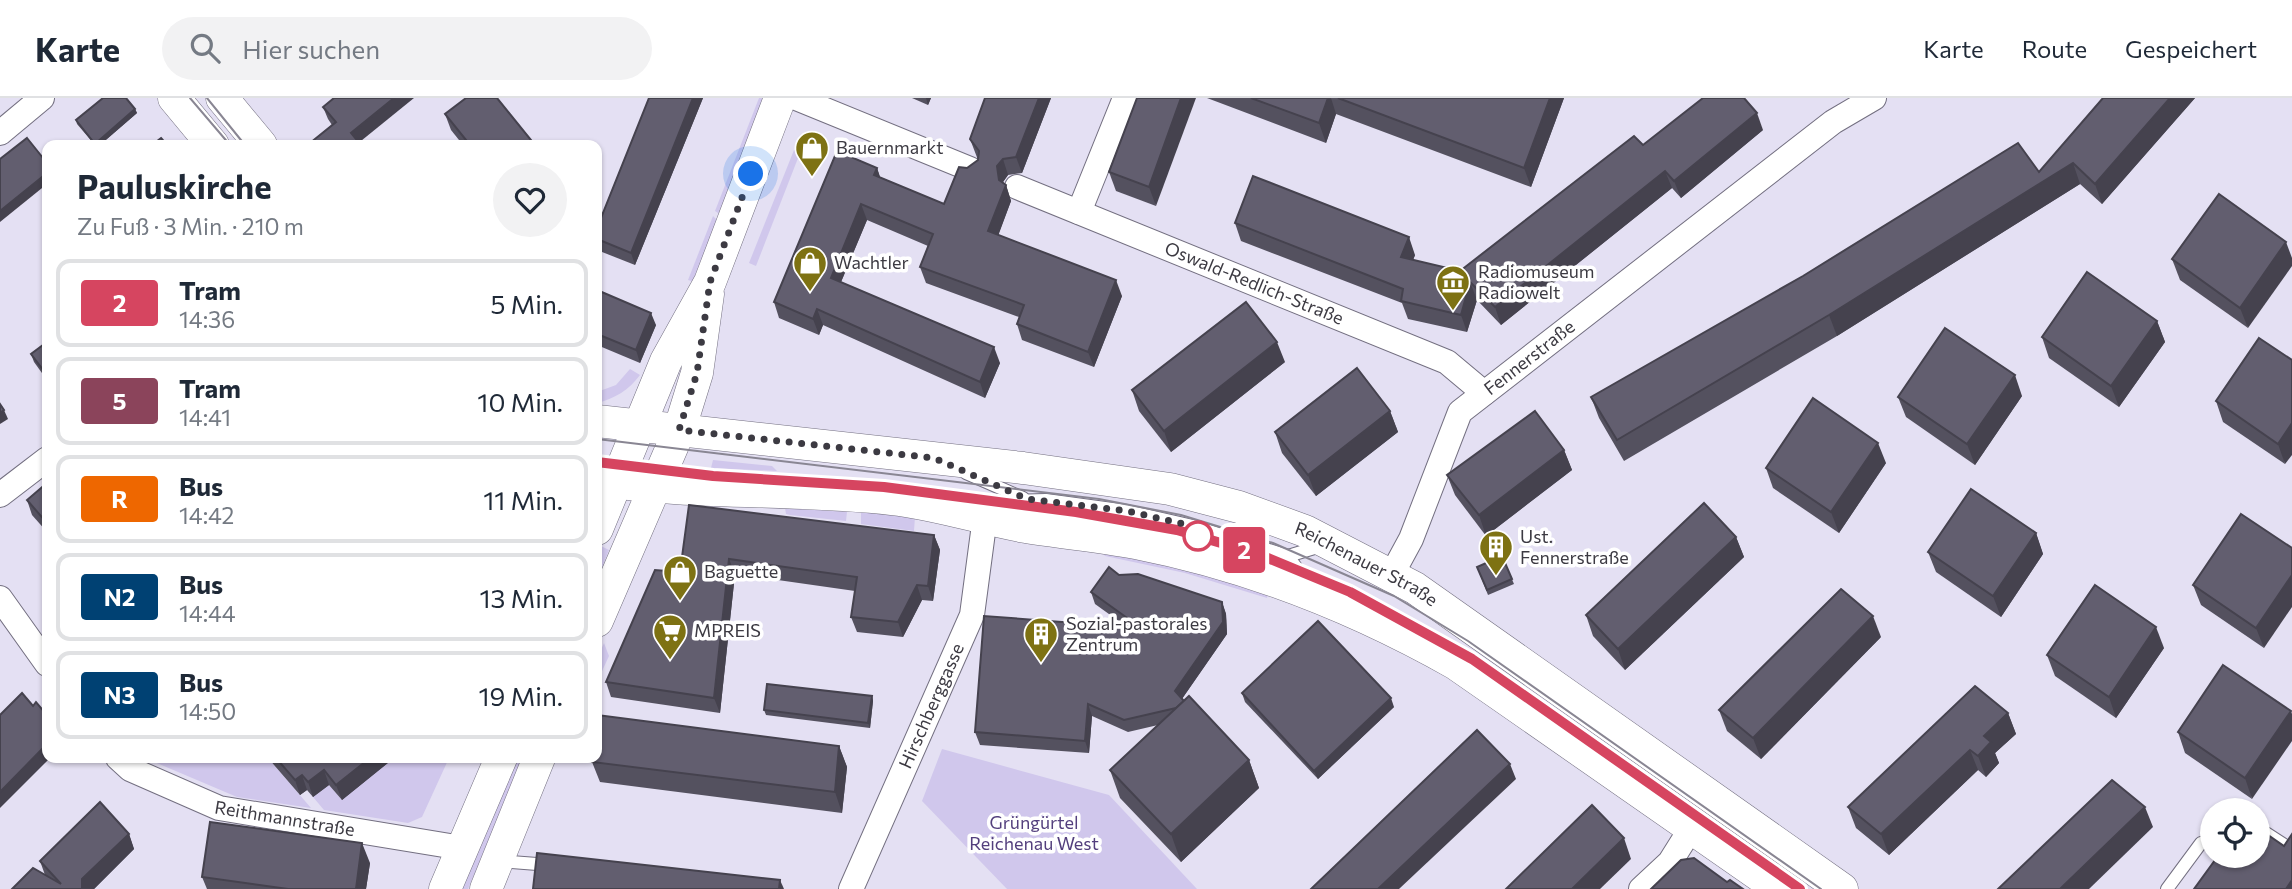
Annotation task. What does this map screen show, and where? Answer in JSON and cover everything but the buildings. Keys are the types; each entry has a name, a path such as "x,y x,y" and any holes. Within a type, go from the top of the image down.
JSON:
{"street":[{"path":"0,132 42,98"},
{"path":"174,98 209,140"},
{"path":"222,98 257,140"},
{"path":"602,502 606,481 636,428 673,345 710,282 780,98"},
{"path":"796,98 970,169"},
{"path":"1079,212 1125,98"},
{"name":"Fennerstraße","path":"1392,574 1411,539 1460,412 1833,122 1874,98"},
{"name":"Oswald-Redlich-Straße","path":"1017,187 1447,362 1484,393"},
{"path":"602,610 679,430 697,373 710,282"},
{"name":"Reichenauer Straße","path":"602,422 636,428 679,430 934,458 1170,489 1239,507 1331,543 1392,574 1842,889"},
{"path":"0,495 42,463"},
{"path":"606,481 845,495 930,504 985,517 1161,549 1317,597 1404,635 1455,664 1779,889"},
{"name":"Hirschberggasse","path":"851,889 972,615 985,517"},
{"path":"0,598 42,657"},
{"name":"Reithmannstraße","path":"123,763 130,769 219,808 462,848"},
{"path":"445,889 499,763"},
{"path":"492,875 537,763"},
{"path":"1641,889 1670,862 1692,827"}],"lane":[{"path":"934,458 1027,499"},
{"path":"930,504 1027,499 1092,506 1161,519 1289,556 1331,543"},
{"path":"1289,556 1317,597"},
{"path":"2270,836 2292,850"},
{"path":"2167,889 2200,844"},
{"path":"492,875 559,866"}],"green space":[{"path":"759,98 766,98 722,212 718,213 715,211"},
{"path":"794,150 800,153 756,266 749,263"},
{"path":"713,216 718,221 695,282 688,280"},
{"path":"630,369 640,375 621,393 602,401 602,390 616,385"},
{"path":"713,460 772,466 777,471 711,468"},
{"path":"785,508 847,512 846,521 790,515 786,514"},
{"path":"861,512 915,517 914,531 861,524"},
{"path":"602,546 609,550 602,568"},
{"path":"1101,550 1270,590 1267,598 1185,573 1105,556"},
{"path":"604,643 609,656 602,671"},
{"name":"Grüngürtel Reichenau West","path":"942,749 1109,795 1197,889 1007,889 922,801"},
{"path":"157,763 272,763 311,808 237,797"},
{"path":"386,763 447,763 422,817 408,823 324,810 313,797 329,785 342,800"},
{"path":"507,763 521,763 468,889 456,889"}],"tram line":[{"path":"190,98 226,140"},
{"path":"207,98 241,140"},
{"path":"602,440 1099,499 1181,515 1273,543 1394,596 1468,641 1821,889"},
{"path":"602,463 677,473 884,487 1076,512 1176,530 1258,554 1350,592 1472,659 1800,889"},
{"name":"2","path":"602,463 713,476 884,487 1076,512 1177,530 1258,554 1350,592 1428,632 1472,659 1800,889"}],"place":[{"name":"Bauernmarkt","path":"812,178"},
{"name":"Wachtler","path":"810,293"},
{"name":"Radiomuseum Radiowelt","path":"1453,312"},
{"name":"Ust. Fennerstraße","path":"1496,577"},
{"name":"Baguette","path":"680,602"},
{"name":"MPREIS","path":"670,661"},
{"name":"Sozial-pastorales Zentrum","path":"1041,664"}],"route":[{"path":"751,174 710,282 697,373 679,430 934,458 1027,499 1127,511 1193,526 1198,536"}]}
